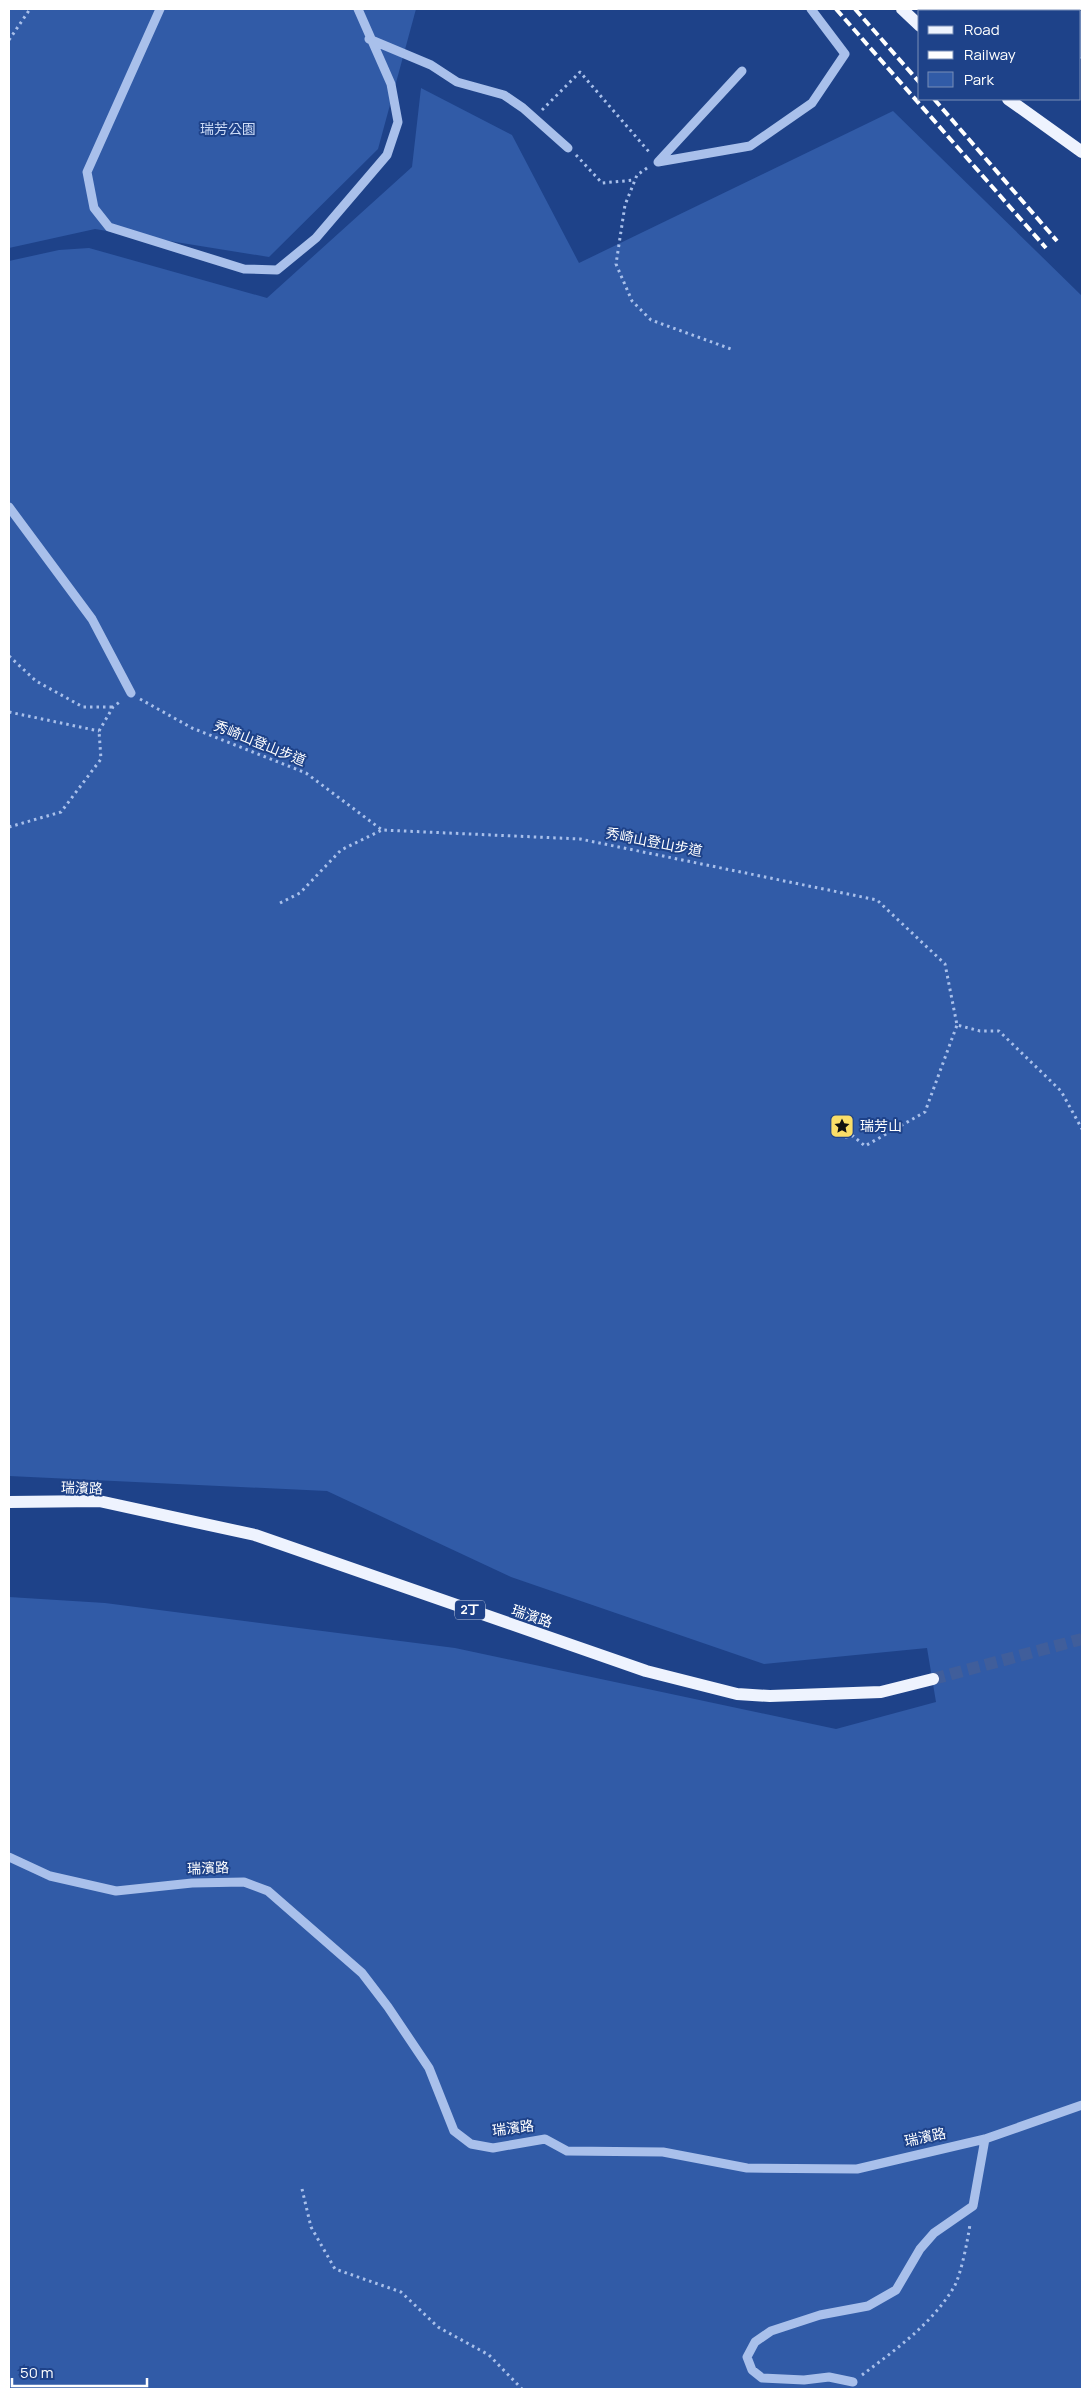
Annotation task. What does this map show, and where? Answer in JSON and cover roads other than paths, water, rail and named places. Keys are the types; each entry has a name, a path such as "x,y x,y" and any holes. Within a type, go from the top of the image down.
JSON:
{"main road":[{"path":"902,9 918,24"},
{"path":"1009,100 1082,152"},
{"name":"瑞濱路","path":"9,1502 99,1501 255,1535 646,1671 737,1694 789,1695 881,1692 933,1679"}],"street":[{"path":"160,9 87,172 94,208 109,227 244,269 277,270 316,238 386,155 398,122 391,84 369,39 358,9"},
{"path":"742,71 658,162 750,146 812,103 845,54 811,9"},
{"path":"369,39 431,65 457,82 504,95 568,148"},
{"path":"9,507 92,619 131,693"},
{"name":"瑞濱路","path":"9,1856 50,1876 116,1891 192,1883 244,1882 268,1891 362,1973 388,2007 429,2068 454,2131 471,2144 493,2148 544,2139 567,2150 663,2152 747,2168 857,2169 985,2139 1082,2105"},
{"path":"853,2382 829,2377 804,2380 762,2378 752,2370 747,2357 755,2342 770,2331 820,2315 868,2306 896,2290 920,2249 934,2233 973,2206 985,2139"}],"tunnel":[{"path":"933,1679 1082,1639"}],"railway":[{"path":"836,9 1046,248"},
{"path":"855,9 918,81"},
{"path":"935,100 1057,241"}],"place":[{"name":"瑞芳山","path":"842,1126"}],"park label":[{"name":"瑞芳公園","path":"228,129"}]}
